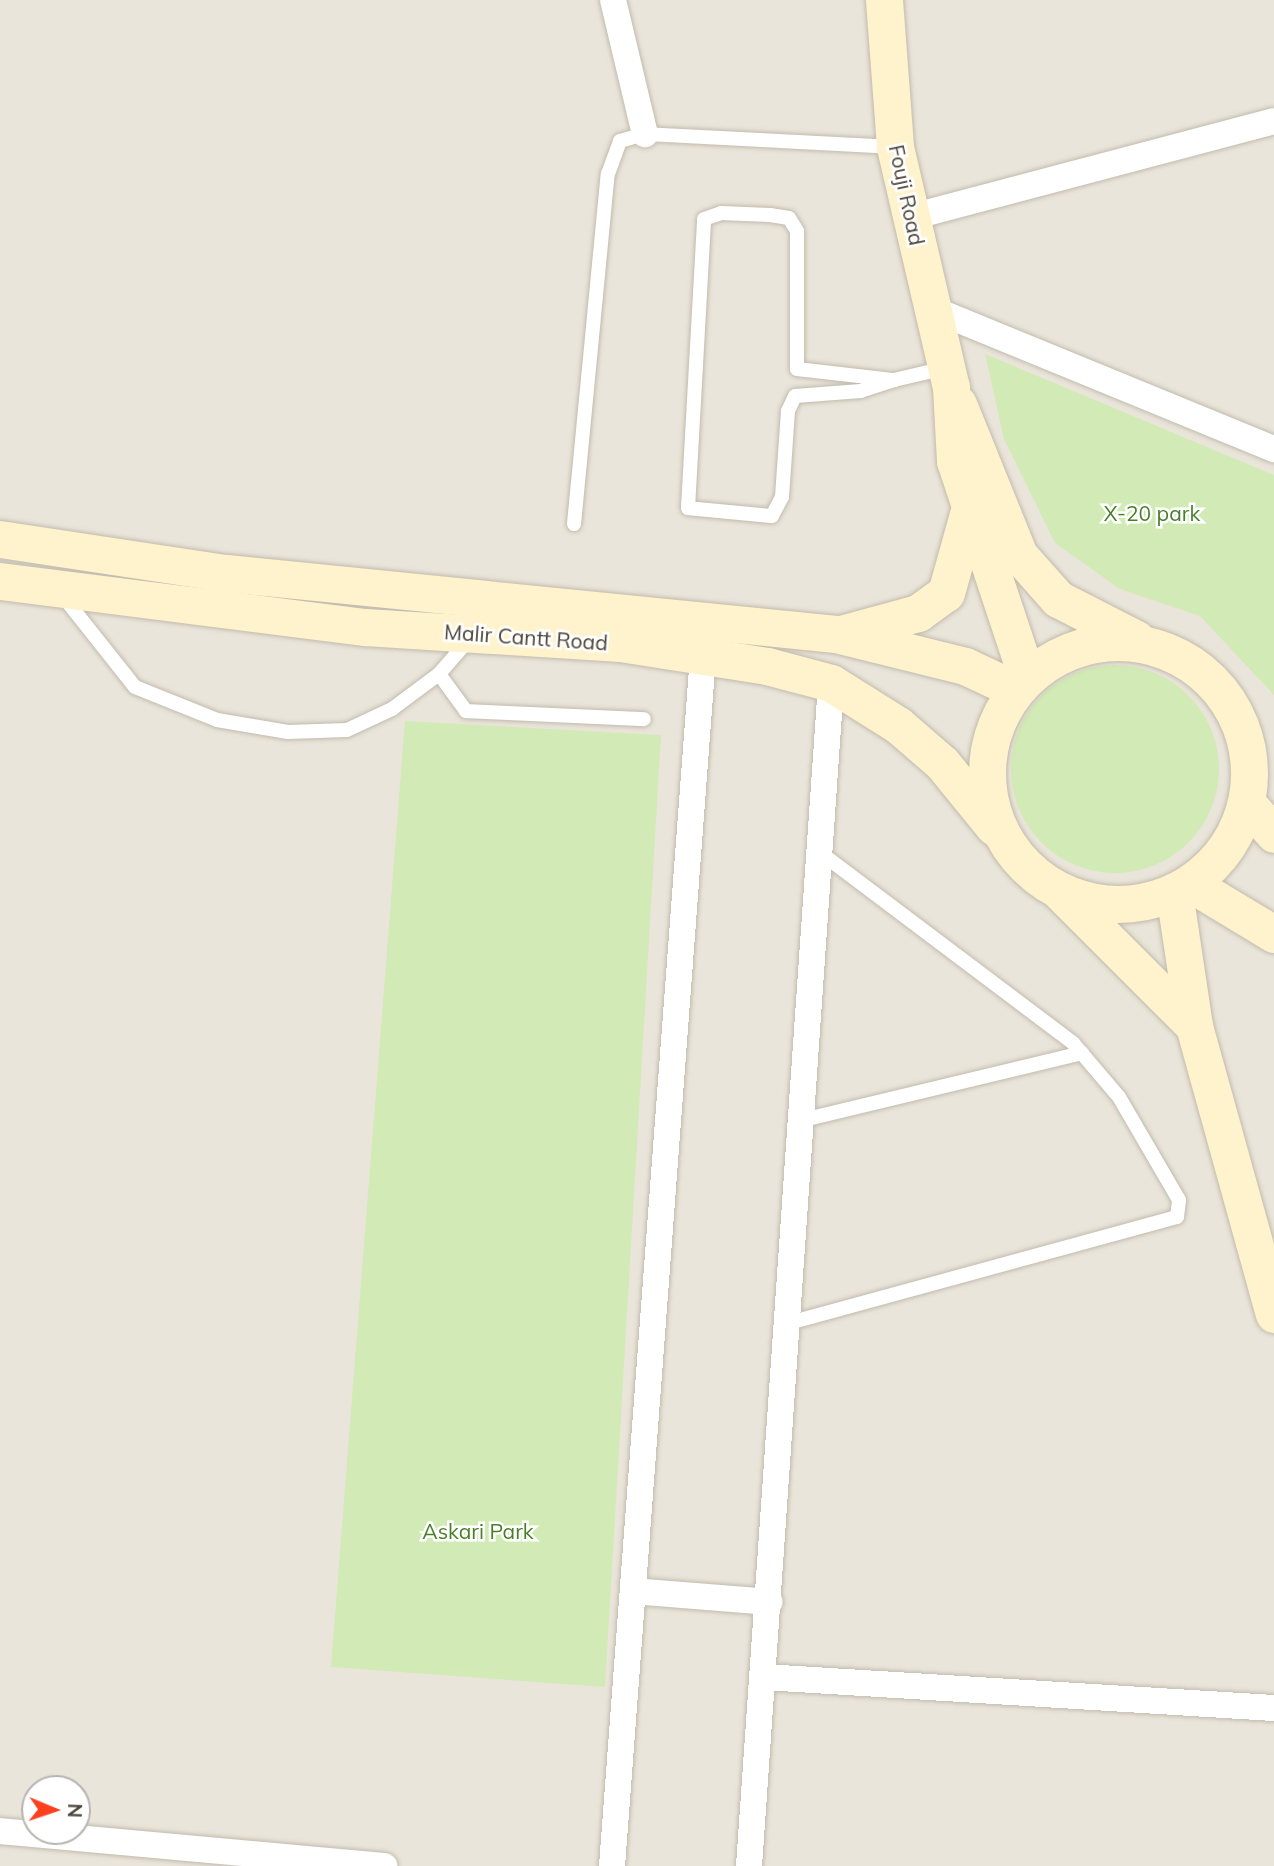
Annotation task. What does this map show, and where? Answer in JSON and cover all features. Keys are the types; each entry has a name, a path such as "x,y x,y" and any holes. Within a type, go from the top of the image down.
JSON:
{"main road":[{"name":"Fouji Road","path":"884,0 895,147 948,377 955,461 1021,684"},
{"name":"Fouji Road","path":"948,377 1019,555 1058,599 1196,665 1231,703 1249,751 1247,803 1236,834 1182,888"},
{"path":"836,634 918,613 946,593 969,514"},
{"name":"Malir Cantt Road","path":"0,539 226,573 836,634 965,666 1021,684"},
{"name":"Malir Cantt Road","path":"0,581 59,591 703,656 831,683 898,725 942,764 1032,872 1059,891 1194,1027"},
{"path":"994,827 989,751 1021,684 1083,645 1149,644"},
{"path":"1247,803 1274,834"},
{"path":"1182,888 1194,1027 1274,1314"},
{"path":"1059,891 1129,905 1182,888 1274,934"}],"street":[{"path":"613,0 645,134"},
{"path":"911,217 1274,121"},
{"path":"932,309 1274,449"},
{"path":"612,1866 703,656"},
{"path":"749,1866 822,854 831,683"},
{"path":"633,1591 769,1602"},
{"path":"764,1677 1274,1708"},
{"path":"0,1831 384,1866"}],"lane":[{"path":"574,524 608,174 620,141 645,134 895,147"},
{"path":"894,380 861,391 795,396 788,411 782,497 772,516 688,508 704,219 721,213 789,218 797,231 797,369 894,380 948,377"},
{"path":"59,591 135,687 217,720 288,732 347,730 392,709 439,674 474,633"},
{"path":"439,674 466,711 644,719"},
{"path":"789,1323 1177,1217 1175,1184 1119,1097 1082,1053 822,854"},
{"path":"803,1120 1082,1053"}],"shaded area":[{"path":"0,0 1274,0 1274,1866 0,1866"}],"green space":[{"name":"X-20 park","path":"985,354 1274,475 1274,695 1200,616 1120,589 1055,543 1004,439"},
{"path":"1115,665 1155,673 1188,696 1211,729 1219,769 1211,809 1188,842 1155,865 1115,873 1075,865 1042,842 1019,809 1011,769 1019,729 1042,696 1075,673"},
{"name":"Askari Park","path":"405,721 661,735 605,1687 331,1667"}]}
